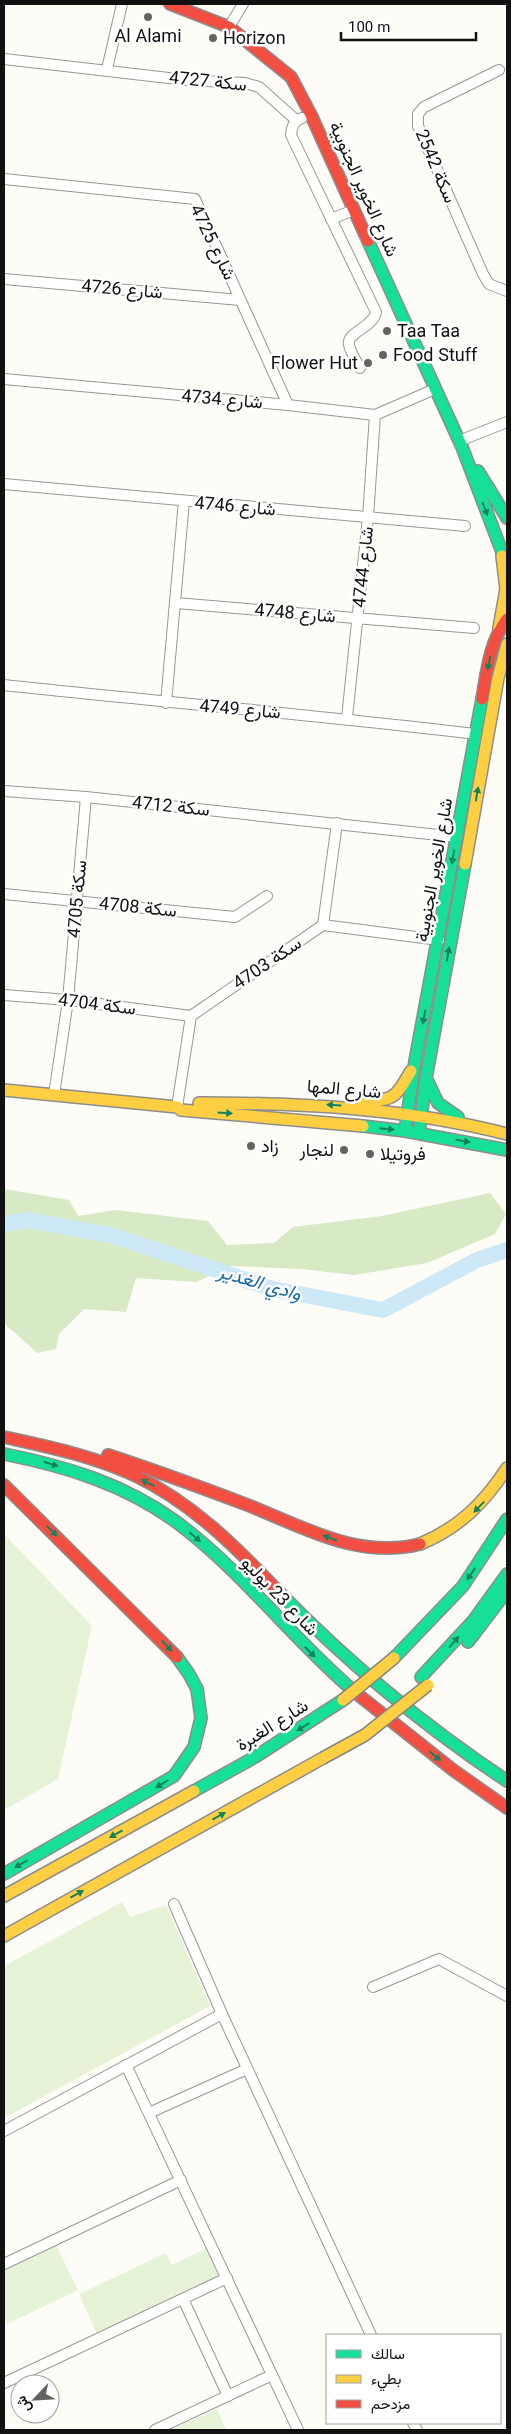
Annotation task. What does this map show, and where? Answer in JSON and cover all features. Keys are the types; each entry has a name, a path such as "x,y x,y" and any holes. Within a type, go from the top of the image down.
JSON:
{"main road":[{"name":"شارع الخوير الجنوبية","path":"170,4 229,27 291,78 311,115 460,444 507,565"},
{"name":"شارع الخوير الجنوبية","path":"460,444 507,518"},
{"path":"485,485 507,528"},
{"path":"498,630 506,589 500,548"},
{"name":"شارع الخوير الجنوبية","path":"405,1131 415,1061 439,940 492,646 498,630 507,619"},
{"name":"شارع الخوير الجنوبية","path":"419,1133 426,1078 498,678 507,644"},
{"path":"498,678 507,661"},
{"path":"353,1107 362,1102 386,1100 396,1096 415,1061"},
{"path":"426,1078 433,1096 443,1109 470,1123"},
{"name":"شارع المها","path":"4,1090 177,1107 182,1110 289,1118 405,1131 507,1150"},
{"name":"شارع المها","path":"177,1107 182,1103 289,1102 353,1107 470,1123 507,1134"},
{"path":"4,1430 42,1436 88,1448 228,1498 344,1544 378,1550 417,1544 451,1530 480,1507 507,1468"},
{"name":"شارع 23 يوليو","path":"4,1437 87,1456 154,1486 184,1505 220,1534 320,1632 411,1713 447,1742 507,1781"},
{"name":"شارع 23 يوليو","path":"4,1454 43,1462 116,1487 174,1521 195,1537 230,1569 344,1683 448,1767 507,1808"},
{"path":"4,1485 174,1653 196,1684 202,1713 201,1726 191,1752 174,1776 4,1874"},
{"name":"شارع الغبرة","path":"4,1896 255,1757 343,1700 394,1658 462,1586 507,1519"},
{"path":"424,1681 473,1621 507,1574"},
{"path":"4,1936 323,1758 462,1650 507,1591"}],"street":[{"path":"108,69 122,4"},
{"path":"229,27 243,4"},
{"name":"سكة 4727","path":"4,58 108,69 186,80 252,85 259,87 296,120"},
{"name":"سكة 2542","path":"499,70 424,106 418,114 418,126 483,274 489,284 507,291"},
{"path":"311,115 296,120 292,126 291,135 376,312 374,320 349,340 349,345 360,368"},
{"name":"4725 شارع","path":"4,179 195,199 288,405"},
{"path":"331,219 354,210"},
{"name":"4726 شارع","path":"4,279 240,300"},
{"name":"4734 شارع","path":"4,379 288,405 375,415 435,389"},
{"name":"4744 شارع","path":"347,718 368,517 375,415"},
{"path":"460,444 507,422"},
{"name":"4746 شارع","path":"4,484 465,526"},
{"path":"166,703 184,501"},
{"name":"4748 شارع","path":"176,603 474,628"},
{"name":"4749 شارع","path":"4,684 166,703 347,718 476,734"},
{"name":"سكة 4712","path":"4,791 86,797 457,837"},
{"name":"4705 سكة","path":"54,1095 68,1000 86,797"},
{"path":"337,823 323,925 439,940"},
{"name":"سكة 4708","path":"4,894 235,917 267,896"},
{"name":"4703 سكة","path":"191,1016 323,925"},
{"name":"سكة 4704","path":"4,995 68,1000 191,1016"},
{"path":"177,1107 191,1016"},
{"path":"174,1904 222,2014 371,2334"},
{"path":"373,1987 438,1959 507,1996"},
{"path":"4,2131 222,2014"},
{"path":"126,2065 298,2430"},
{"path":"149,2114 247,2068"},
{"path":"4,2264 180,2180"},
{"path":"4,2383 227,2278"},
{"path":"183,2299 228,2396"},
{"path":"155,2430 272,2375"}],"green space":[{"path":"4,1189 69,1200 78,1216 116,1210 208,1221 227,1245 274,1243 293,1227 382,1216 490,1193 506,1214 495,1234 427,1263 354,1275 300,1269 232,1266 196,1282 136,1278 126,1312 84,1309 59,1334 56,1349 37,1353 4,1323"},
{"path":"4,1534 92,1626 58,1779 4,1810"},
{"path":"122,1902 130,1917 166,1905 210,2006 4,2118 4,1966"},
{"path":"56,2245 78,2290 7,2324 4,2317 4,2270"},
{"path":"209,2247 219,2269 216,2278 97,2334 79,2294 166,2253 172,2265"},
{"path":"217,2409 226,2430 171,2430"}],"waterway":[{"name":"وادي الغدير","path":"4,1224 28,1220 114,1236 273,1289 383,1310 477,1260 507,1250"}],"traffic: fast":[{"path":"368,241 462,447 507,565"},
{"path":"478,471 507,518"},
{"path":"405,1131 415,1061 482,699"},
{"path":"419,1133 426,1078 465,864"},
{"path":"427,1080 438,1103 458,1117"},
{"path":"363,1126 405,1131 507,1150"},
{"path":"4,1454 49,1464 93,1478 156,1508 175,1521 223,1561 311,1651 356,1693"},
{"path":"394,1658 463,1586 507,1519"},
{"path":"421,1677 473,1621 507,1574"},
{"path":"278,1591 359,1668 417,1716 507,1781"},
{"path":"468,1642 507,1591"},
{"path":"4,1874 174,1776 194,1747 201,1718 197,1689 177,1657"},
{"path":"194,1791 255,1757 343,1700"}],"traffic: slow":[{"path":"499,628 506,589 502,556"},
{"path":"465,864 498,678 507,644"},
{"path":"363,1102 382,1100 393,1096 411,1071"},
{"path":"4,1090 177,1107 181,1110 363,1126"},
{"path":"199,1103 277,1104 354,1109 431,1118 507,1134"},
{"path":"420,1544 434,1538 459,1522 480,1503 507,1468"},
{"path":"343,1700 394,1658"},
{"path":"323,1758 365,1735 428,1685"},
{"path":"4,1936 323,1758"},
{"path":"4,1896 194,1791"}],"traffic: jam":[{"path":"170,4 229,27 291,77 311,115 368,241"},
{"path":"482,699 492,647 507,619"},
{"path":"4,1437 54,1448 104,1463 136,1476 156,1487 176,1499 212,1527 278,1591"},
{"path":"108,1455 245,1504 330,1538 374,1548 397,1548 420,1544"},
{"path":"4,1485 177,1657"},
{"path":"356,1693 453,1770 507,1808"}],"place":[{"name":"Al Alami","path":"148,17"},
{"name":"Horizon","path":"213,38"},
{"name":"Taa Taa","path":"387,331"},
{"name":"Food Stuff","path":"383,355"},
{"name":"Flower Hut","path":"368,363"},
{"name":"زاد","path":"251,1146"},
{"name":"لنجار","path":"344,1150"},
{"name":"فروتيلا","path":"370,1154"}]}
